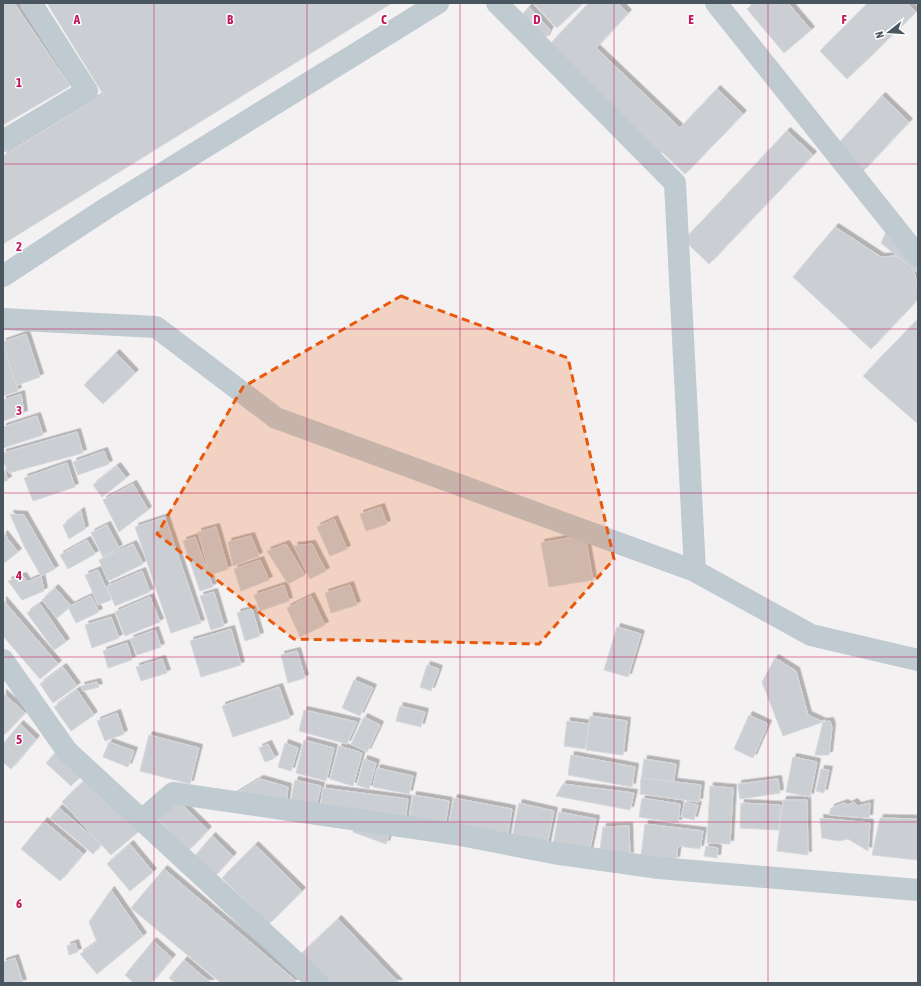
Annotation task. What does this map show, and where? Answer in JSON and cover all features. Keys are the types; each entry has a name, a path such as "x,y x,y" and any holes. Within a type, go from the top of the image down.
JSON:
{"street":[{"path":"3,141 87,91 31,3"},
{"path":"3,276 108,207 438,3"},
{"path":"497,3 675,183 695,571"},
{"path":"716,3 918,256"},
{"path":"3,319 156,327 276,418 695,571 811,635 918,660"},
{"path":"3,660 67,751 318,983"},
{"path":"142,820 173,793 455,834 553,853 659,868 918,890"}],"highlighted area":[{"path":"401,296 568,358 614,559 539,644 294,639 157,534 243,387"}],"building":[{"path":"3,3 14,3 70,86 3,125"},
{"path":"47,3 392,3 3,244 3,156 103,94"},
{"path":"533,3 583,3 557,28"},
{"path":"589,3 618,3 628,13 596,48 680,128 717,89 743,114 685,174 662,152 656,158 550,44"},
{"path":"754,3 788,3 811,30 784,53 747,9"},
{"path":"868,3 907,3 916,12 847,79 820,51"},
{"path":"529,7 550,30 545,39 521,16"},
{"path":"882,96 909,122 863,171 838,144"},
{"path":"787,131 813,155 709,264 684,240"},
{"path":"835,227 881,257 896,256 913,268 918,287 918,299 871,349 793,277"},
{"path":"887,230 916,262 917,272 881,243"},
{"path":"918,319 918,424 863,376"},
{"path":"26,334 40,377 15,386 3,349 3,342"},
{"path":"3,344 18,391 3,396"},
{"path":"116,353 135,373 103,404 84,385"},
{"path":"21,394 24,414 3,421 3,400"},
{"path":"37,416 43,435 3,448 3,427"},
{"path":"77,432 83,453 9,473 3,461 3,453"},
{"path":"104,451 109,464 78,475 73,462"},
{"path":"67,463 75,487 33,501 24,478"},
{"path":"117,466 126,478 102,497 93,485"},
{"path":"3,467 8,480 3,482"},
{"path":"133,484 148,510 119,532 103,500"},
{"path":"381,507 387,524 366,531 360,514"},
{"path":"81,511 85,529 69,539 63,525"},
{"path":"10,514 24,515 55,569 41,576 24,546"},
{"path":"165,517 201,623 171,633 135,527"},
{"path":"334,519 347,549 330,556 317,527"},
{"path":"107,525 119,548 103,557 91,533"},
{"path":"216,527 228,569 210,575 198,532"},
{"path":"4,534 18,552 3,564 3,535"},
{"path":"585,535 593,580 549,587 541,543"},
{"path":"251,536 259,556 233,566 228,542"},
{"path":"195,537 213,587 200,591 183,541"},
{"path":"87,540 95,554 68,569 60,555"},
{"path":"133,544 143,564 108,581 99,560"},
{"path":"286,544 305,575 288,584 267,551"},
{"path":"312,544 326,571 310,579 294,546"},
{"path":"260,560 269,580 241,591 234,569"},
{"path":"98,570 111,600 98,605 85,575"},
{"path":"142,571 150,592 115,606 107,586"},
{"path":"23,576 27,582 41,576 44,591 22,600 8,581"},
{"path":"284,585 289,601 260,611 254,595"},
{"path":"350,585 357,605 331,613 325,593"},
{"path":"55,588 71,606 57,618 42,600"},
{"path":"214,592 224,626 211,630 200,596"},
{"path":"91,596 99,612 76,623 68,607"},
{"path":"311,596 325,625 300,637 287,608"},
{"path":"150,597 160,622 125,636 115,612"},
{"path":"3,600 58,664 40,679 3,636"},
{"path":"40,604 66,642 54,650 27,613"},
{"path":"252,609 260,636 245,641 237,613"},
{"path":"111,617 119,638 92,648 85,625"},
{"path":"617,627 641,634 628,677 604,670"},
{"path":"231,629 241,665 201,677 190,641"},
{"path":"155,630 161,647 137,655 130,639"},
{"path":"127,643 132,660 108,668 103,651"},
{"path":"297,651 305,678 288,683 281,655"},
{"path":"775,658 796,671 808,715 823,722 783,736 762,682"},
{"path":"162,659 167,673 141,681 136,667"},
{"path":"427,665 439,669 431,691 420,687"},
{"path":"63,667 77,686 53,703 40,684"},
{"path":"354,680 373,688 360,716 342,708"},
{"path":"97,682 99,687 83,691 81,686"},
{"path":"279,687 290,718 233,737 222,706"},
{"path":"77,690 94,715 71,731 54,707"},
{"path":"3,693 25,713 3,736"},
{"path":"400,706 425,712 421,727 396,721"},
{"path":"304,710 357,722 347,744 299,731"},
{"path":"117,713 124,734 105,741 97,721"},
{"path":"749,715 768,724 753,758 734,749"},
{"path":"590,716 627,721 623,755 586,750"},
{"path":"364,717 380,725 367,752 351,744"},
{"path":"567,721 589,724 585,749 564,746"},
{"path":"830,721 832,727 829,755 815,755 823,722"},
{"path":"20,724 36,739 11,769 3,762 3,744"},
{"path":"149,735 199,748 190,784 140,771"},
{"path":"304,740 334,748 326,781 296,773"},
{"path":"109,742 134,751 128,767 103,757"},
{"path":"285,743 298,748 291,771 278,767"},
{"path":"268,744 275,758 265,762 259,748"},
{"path":"339,746 362,753 353,786 330,779"},
{"path":"60,748 85,772 71,786 46,763"},
{"path":"571,755 635,767 632,787 568,775"},
{"path":"793,757 817,762 810,797 786,792"},
{"path":"364,759 376,763 369,789 357,785"},
{"path":"644,759 676,764 673,786 641,782"},
{"path":"377,768 413,776 409,794 373,787"},
{"path":"821,769 829,770 824,793 816,791"},
{"path":"88,777 145,826 111,855 62,802"},
{"path":"641,778 701,785 699,802 640,794"},
{"path":"260,779 288,787 286,803 232,796"},
{"path":"778,779 780,793 740,799 738,784"},
{"path":"295,780 321,786 315,811 290,804"},
{"path":"563,784 634,793 630,810 556,796"},
{"path":"710,786 733,788 730,844 707,843"},
{"path":"323,788 408,799 405,822 320,810"},
{"path":"413,795 449,801 445,826 409,820"},
{"path":"175,798 208,830 189,850 156,817"},
{"path":"454,798 512,809 507,838 448,828"},
{"path":"642,798 680,804 678,823 639,817"},
{"path":"783,800 807,800 808,855 777,851"},
{"path":"685,802 698,805 694,820 681,817"},
{"path":"854,802 858,806 870,803 869,818 829,815 831,808 844,803 848,805"},
{"path":"519,803 554,811 547,845 512,838"},
{"path":"741,803 780,805 779,830 740,828"},
{"path":"59,808 101,844 93,854 50,818"},
{"path":"559,812 596,819 589,853 552,850"},
{"path":"820,818 870,823 868,851 848,839 839,841 822,838"},
{"path":"880,818 918,819 918,860 872,855"},
{"path":"44,821 83,854 60,881 21,849"},
{"path":"357,821 390,832 386,844 353,832"},
{"path":"645,824 703,831 700,849 678,846 676,860 641,856"},
{"path":"629,826 630,856 600,849 603,827"},
{"path":"212,836 233,856 214,877 193,858"},
{"path":"130,844 153,872 130,891 107,864"},
{"path":"255,845 302,891 269,924 222,878"},
{"path":"706,846 718,848 717,858 704,856"},
{"path":"164,869 296,981 294,983 221,983 131,908"},
{"path":"111,890 143,936 97,974 80,954 97,942 89,922"},
{"path":"338,919 399,983 330,983 302,953"},
{"path":"153,941 172,958 151,983 134,983 125,975"},
{"path":"75,943 78,952 69,955 67,946"},
{"path":"15,958 23,983 3,983 3,962"},
{"path":"184,960 211,983 175,983 169,978"}]}
